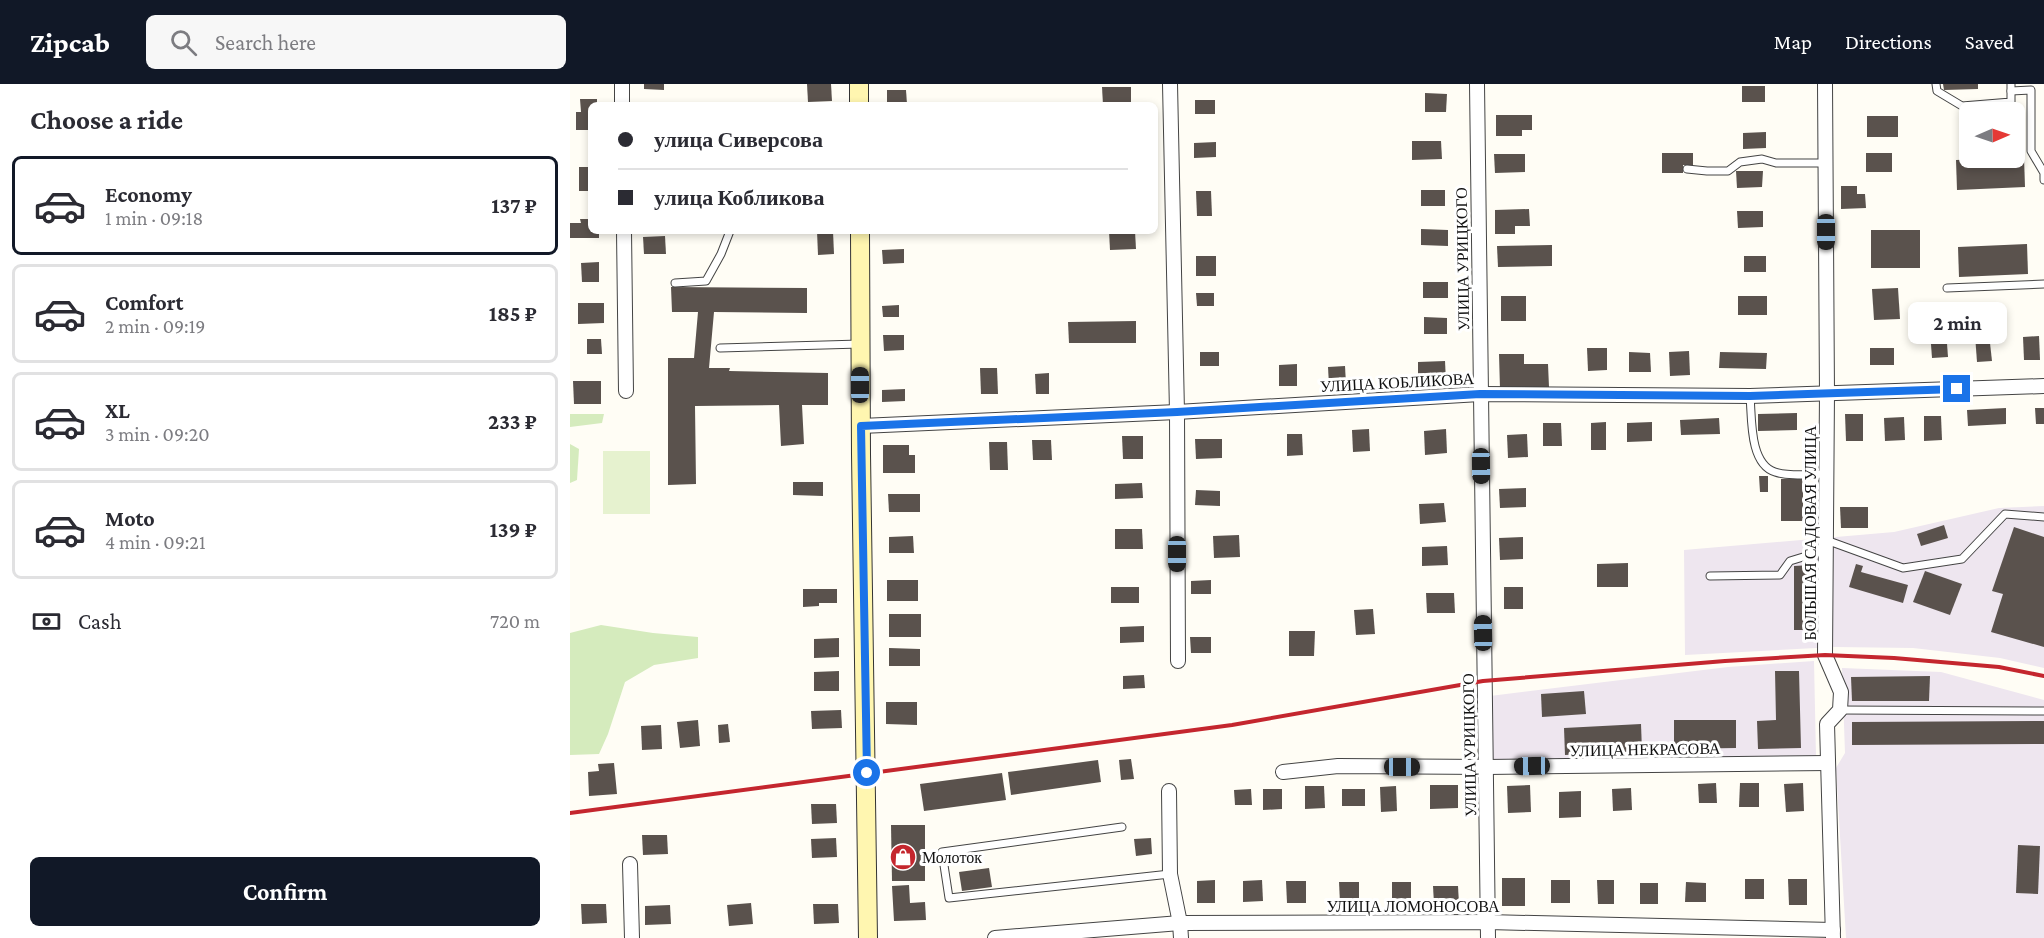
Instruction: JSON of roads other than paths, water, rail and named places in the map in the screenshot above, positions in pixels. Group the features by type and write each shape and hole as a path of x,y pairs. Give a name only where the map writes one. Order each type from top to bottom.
{"street":[{"path":"622,84 622,102"},
{"path":"859,84 859,102"},
{"path":"1170,84 1177,412 1178,661"},
{"name":"УЛИЦА УРИЦКОГО","path":"1477,84 1488,938"},
{"name":"БОЛЬШАЯ САДОВАЯ УЛИЦА","path":"1825,84 1827,393 1825,655 1841,692 1840,710 1827,724 1833,934"},
{"path":"624,234 626,391"},
{"path":"860,234 868,938"},
{"name":"УЛИЦА КОБЛИКОВА","path":"861,426 1177,412 1480,394 1750,396 2044,386"},
{"name":"УЛИЦА НЕКРАСОВА","path":"1283,772 1338,766 1487,767 1828,763"},
{"path":"1169,791 1170,874 1180,922 1180,938"},
{"path":"630,864 632,938"},
{"name":"УЛИЦА ЛОМОНОСОВА","path":"995,938 1180,922 1488,922 1833,934"}],"lane":[{"path":"1936,84 1937,91 1962,106 2011,102 2011,88 2031,90 2031,151 2044,172 2044,180"},
{"path":"1687,169 1728,171 1740,162 1762,159 1776,164 1826,163"},
{"path":"675,283 706,281 729,234"},
{"path":"1947,288 2044,284"},
{"path":"720,348 860,344"},
{"path":"1750,396 1753,438 1760,461 1772,472 1827,474"},
{"path":"1710,576 1780,575 1790,561 1826,545 1903,568 1962,559 2005,514 2044,517"},
{"path":"1840,710 2044,711"},
{"path":"1122,827 942,852 949,898 1170,874"}],"railway":[{"path":"570,813 1232,725 1483,681 1825,655 1999,667 2044,676"}],"place":[{"name":"Молоток","path":"903,857"}]}
